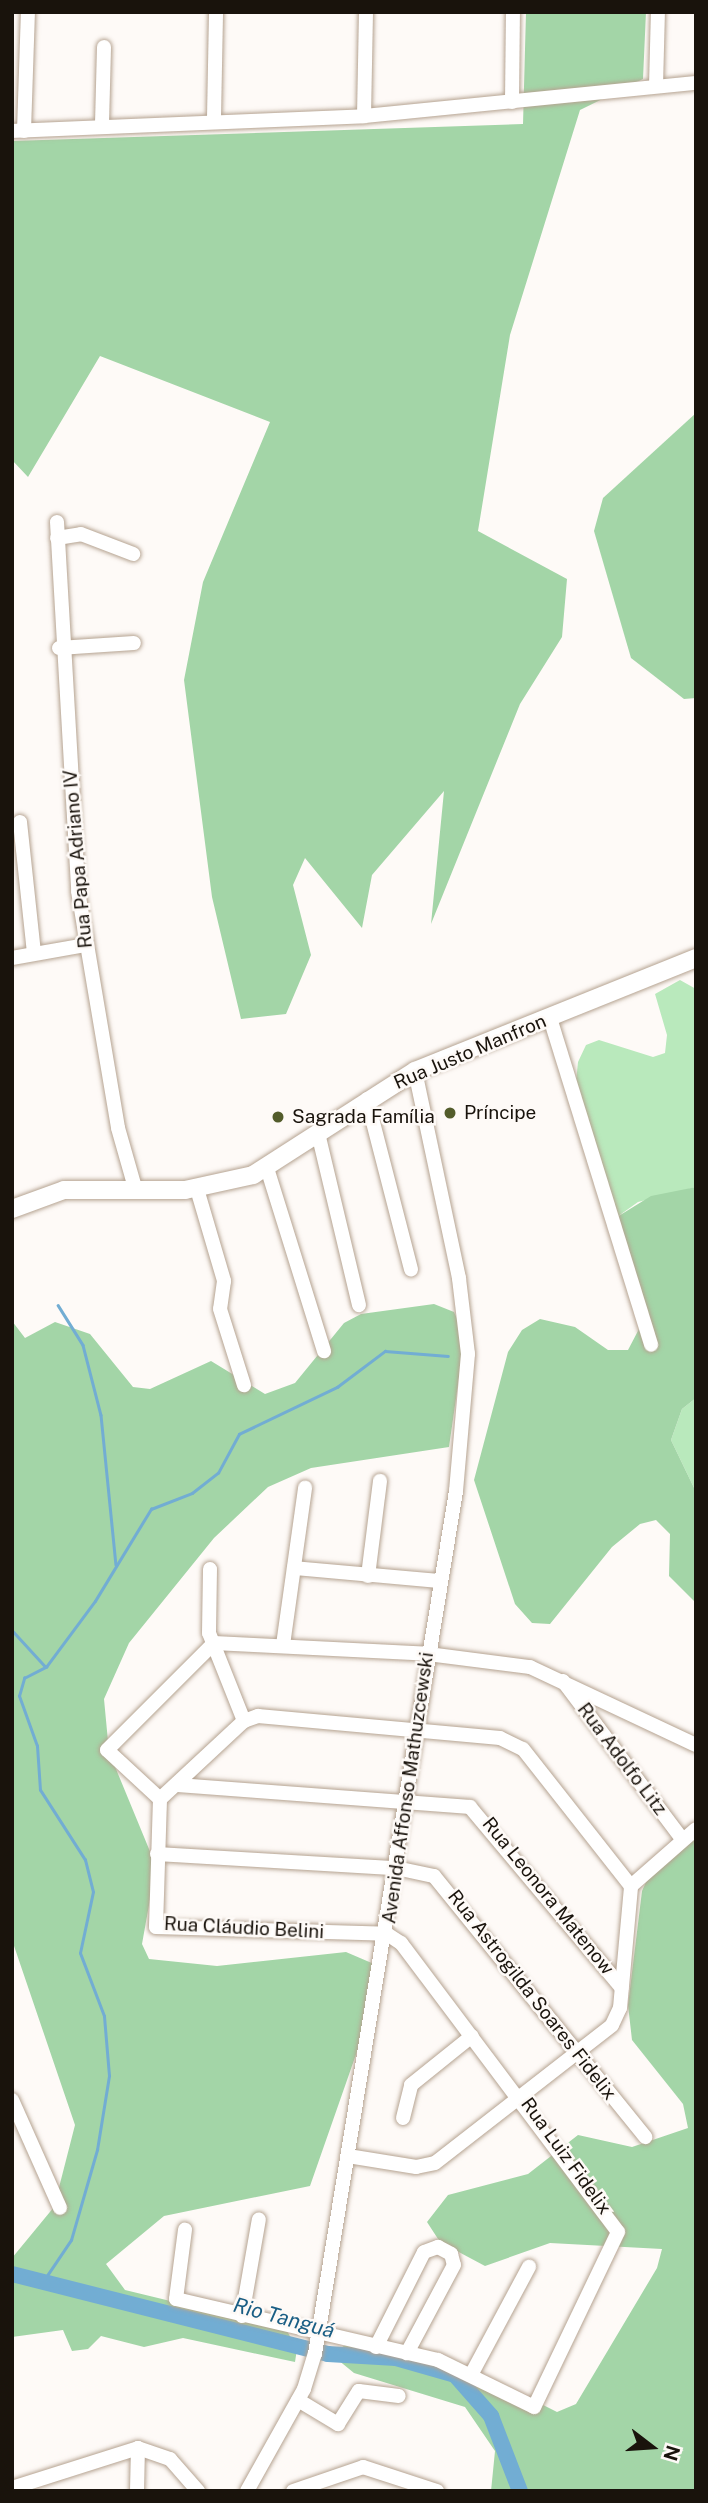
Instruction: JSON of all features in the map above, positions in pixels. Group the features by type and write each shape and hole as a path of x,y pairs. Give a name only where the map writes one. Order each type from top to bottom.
{"main road":[{"name":"Rua Justo Manfron","path":"12,1209 64,1190 197,1189 267,1168 367,1099 415,1071 696,958"}],"street":[{"path":"28,12 18,131 214,118 364,116 696,83"},
{"path":"214,118 216,12"},
{"path":"364,116 366,12"},
{"path":"513,12 513,102"},
{"path":"656,86 658,12"},
{"path":"102,124 104,47"},
{"name":"Rua Papa Adriano IV","path":"57,522 59,648 85,945 136,1191"},
{"path":"57,537 80,534 133,554"},
{"path":"59,648 134,643"},
{"path":"20,822 34,953"},
{"path":"12,958 85,945"},
{"path":"550,1018 651,1345"},
{"name":"Avenida Affonso Mathuzcewski","path":"247,2491 298,2400 318,2334 387,1934 405,1799 440,1581 468,1354 459,1278 415,1071"},
{"path":"367,1099 411,1269"},
{"path":"318,1132 359,1305"},
{"path":"267,1168 324,1351"},
{"path":"197,1189 224,1281 220,1309 244,1385"},
{"path":"368,1576 380,1482"},
{"path":"282,1645 305,1488"},
{"path":"294,1568 440,1581"},
{"path":"210,1569 214,1643 244,1721"},
{"path":"631,1886 514,1741 416,1728 258,1716 244,1721 160,1799 107,1749 214,1643 428,1654 530,1667 561,1679 696,1745"},
{"name":"Rua Adolfo Litz","path":"561,1679 682,1839"},
{"name":"Rua Leonora Matenow","path":"178,1785 405,1799 479,1812 622,1988"},
{"name":"Rua Cláudio Belini","path":"160,1799 156,1854 156,1927 387,1934"},
{"path":"348,2156 425,2167 612,2025 622,1988 631,1886 696,1829"},
{"name":"Rua Astrogilda Soares Fidelix","path":"156,1854 396,1868 445,1884 575,2052 645,2137"},
{"name":"Rua Luiz Fidelix","path":"387,1934 413,1953 472,2036 521,2095 618,2231 534,2407 471,2375"},
{"path":"403,2118 411,2085 472,2036"},
{"path":"12,2100 60,2208"},
{"path":"242,2316 258,2219"},
{"path":"185,2230 176,2299 407,2353 471,2375 529,2267"},
{"path":"376,2347 424,2252 438,2247 451,2255 454,2265 407,2353"},
{"path":"298,2400 338,2424 359,2391 399,2396"},
{"path":"137,2491 138,2448"},
{"path":"20,2487 138,2448 170,2459 198,2491"},
{"path":"293,2491 363,2467 437,2491"}],"green space":[{"path":"526,12 646,12 643,79 580,110 510,335 478,531 567,579 562,637 520,704 431,924 444,791 372,875 362,928 305,858 293,885 311,955 286,1014 241,1019 212,897 184,680 203,582 270,422 100,356 28,477 12,460 12,141 523,124"},
{"path":"696,413 696,698 684,699 631,658 594,531 603,498"},
{"path":"680,980 696,989 696,1187 638,1202 617,1217 576,1082 578,1062 586,1045 599,1040 653,1057 665,1053 667,1035 655,994"},
{"path":"696,1187 696,1398 682,1409 671,1440 696,1492 696,1603 669,1576 670,1534 656,1520 640,1524 612,1547 550,1624 532,1623 515,1604 474,1480 508,1352 522,1330 540,1319 575,1327 608,1350 628,1350 639,1329 617,1217 651,1196"},
{"path":"434,1304 454,1312 465,1336 449,1447 311,1468 268,1487 214,1538 129,1643 104,1699 109,1752 156,1866 142,1944 149,1959 217,1966 346,1952 374,1964 374,2003 310,2186 164,2216 106,2264 125,2290 286,2329 297,2349 295,2362 183,2338 144,2347 101,2336 88,2349 72,2351 63,2330 12,2337 12,2258 54,2207 75,2125 12,1940 12,1321 25,1338 55,1322 90,1334 133,1387 150,1389 211,1361 265,1394 295,1383 344,1323 361,1314"},
{"path":"696,1398 696,1492 671,1440 682,1409"},
{"path":"696,1831 696,2491 491,2491 495,2451 465,2407 354,2373 332,2355 345,2345 456,2361 557,2412 576,2404 657,2268 662,2249 550,2243 485,2266 440,2242 427,2222 448,2195 528,2174 578,2135 632,2147 688,2128 683,2104 632,2040 628,2005 642,1891 650,1873"}],"waterway":[{"path":"58,1305 83,1345 101,1415 116,1564"},
{"path":"42,2283 71,2240 97,2150 109,2076 104,2016 80,1953 93,1892 85,1860 40,1790 37,1746 19,1696 24,1678 46,1667 95,1601 151,1509 192,1493 218,1473 239,1434 337,1387 385,1351 448,1356"},
{"path":"12,1630 45,1666"},
{"name":"Rio Tanguá","path":"12,2274 328,2354 396,2358 455,2375 491,2416 520,2491"}],"place":[{"name":"Príncipe","path":"450,1113"},
{"name":"Sagrada Família","path":"278,1117"}]}
